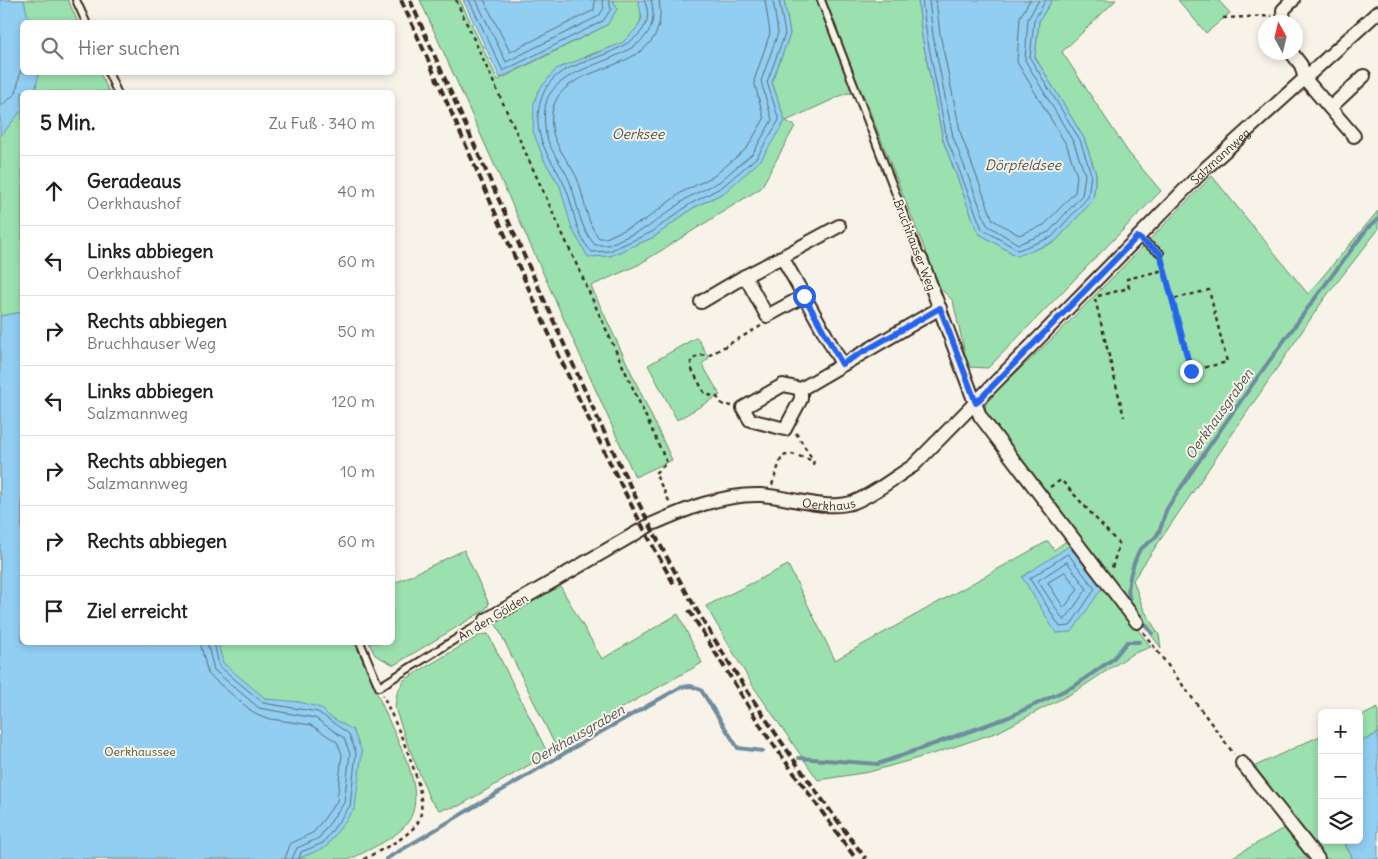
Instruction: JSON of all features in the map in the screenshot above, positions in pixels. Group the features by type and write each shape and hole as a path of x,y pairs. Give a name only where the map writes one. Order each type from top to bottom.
{"street":[{"path":"1283,15 1283,10 1293,0"},
{"name":"Salzmannweg","path":"976,403 1206,168 1378,12"},
{"path":"1298,60 1302,65 1305,79 1354,136"},
{"path":"1330,108 1364,76"},
{"path":"701,302 745,276 839,226"},
{"path":"782,257 842,364"},
{"name":"Bruchhauser Weg","path":"921,259 980,416 1137,622"},
{"path":"745,276 767,316 804,296"},
{"path":"801,389 801,399 786,429 750,420 743,408 783,385 801,389 940,308"},
{"name":"Oerkhaus","path":"650,525 702,504 737,496 760,495 838,506 855,502 912,466 976,403"},
{"name":"An den Gölden","path":"486,620 650,525"},
{"path":"1242,763 1318,859"}],"lane":[{"path":"76,0 85,20"},
{"name":"Bruchhauser Weg","path":"821,0 921,259"},
{"path":"109,75 116,90"},
{"path":"1137,237 1160,253"},
{"name":"An den Gölden","path":"379,687 486,620"},
{"path":"361,645 379,687"}],"path":[{"path":"456,0 667,463 655,473 671,505"},
{"path":"1224,18 1258,19"},
{"path":"1160,253 1191,371 1227,362 1210,290 1173,299"},
{"path":"1124,417 1095,297 1129,288 1127,279 1164,270"},
{"path":"743,408 722,404 717,397 705,394 691,368 691,360 700,355 708,356 765,323 767,316"},
{"path":"795,431 814,461"},
{"path":"777,470 782,456 792,454 814,461"},
{"path":"812,467 814,461"},
{"path":"1040,495 1061,480 1119,544 1107,584"},
{"path":"1137,622 1242,763"},
{"path":"364,859 403,837 417,822 423,810 423,797 414,771 379,687"}],"green space":[{"name":"Oerkhaussee","path":"0,0 68,0 77,20 20,20 20,75 101,75 108,90 20,90 20,645 356,645 408,764 414,785 415,801 412,815 396,834 351,859 0,859"},
{"path":"420,0 460,0 498,80 607,25 617,9 613,0 638,0 641,6 641,18 632,35 618,45 585,57 544,160 560,186 610,256 654,237 693,208 725,192 785,121 772,82 790,34 784,0 918,0 922,37 943,140 978,233 1017,256 1055,242 1093,200 1096,174 1084,138 1035,57 1039,21 1052,0 1116,0 1062,52 1128,152 1161,191 988,368 968,367 953,301 940,288 863,94 847,93 786,121 795,126 761,188 638,265 591,286 672,460 635,477"},
{"path":"1178,0 1218,0 1230,13 1206,33"},
{"path":"1212,176 1308,294 1378,211 1378,230 1324,299 1133,580 1143,608 1159,635 1161,648 985,413 986,401 1055,336"},
{"path":"697,337 709,358 702,364 720,395 677,420 648,365"},
{"path":"1068,540 1151,647 1132,654 1076,691 998,732 936,753 869,772 818,780 753,686 706,606 788,565 835,660 1048,541 1054,550"},
{"path":"464,550 489,604 485,610 394,665 375,655 370,645 395,645 395,583"},
{"path":"559,584 602,659 678,614 702,663 555,745 495,622"},
{"path":"488,634 548,754 459,806 439,810 430,800 406,740 395,708 397,693 404,680 480,635"},
{"path":"1378,708 1378,733 1363,741 1363,715"},
{"path":"1318,737 1318,844 1345,844 1353,859 1229,859 1284,828 1292,820 1251,768"}],"water":[{"path":"0,0 24,0 29,20 20,20 20,75 39,75 35,90 20,90 20,112 0,137"},
{"path":"463,0 613,0 617,9 607,25 500,78"},
{"name":"Oerksee","path":"638,0 784,0 790,34 772,82 785,121 761,160 725,192 693,208 654,237 610,256 588,257 572,229 560,186 544,160 533,131 534,103 538,91 556,69 622,43 636,29 642,18"},
{"name":"Dörpfeldsee","path":"918,0 1052,0 1039,21 1035,57 1084,138 1096,174 1093,200 1055,242 1017,256 978,233 943,140 922,37"},
{"name":"Oerkhaussee","path":"20,312 20,645 218,645 223,663 266,699 300,702 321,708 329,716 353,730 362,752 355,808 326,847 298,859 0,859 0,316"},
{"path":"1069,546 1102,588 1072,632 1056,633 1022,577"},
{"path":"1378,733 1378,859 1353,859 1345,844 1363,844 1363,741"}],"waterway":[{"name":"Oerkhausgraben","path":"1133,607 1130,601 1129,587 1131,573 1138,553 1157,535 1168,507 1265,366 1367,229 1378,219"},
{"name":"Oerkhausgraben","path":"1141,619 1152,633"},
{"name":"Oerkhausgraben","path":"799,758 878,764 1009,717 1076,685 1113,659 1127,642 1139,642"},
{"name":"Oerkhausgraben","path":"386,859 592,737 681,687 691,686 701,690 738,748 763,751"}],"railway":[{"path":"401,0 565,370 636,515 675,586"},
{"path":"410,0 616,458 654,533 695,607 735,672 799,767 866,859"},
{"path":"689,610 765,733 856,859"}],"route":[{"path":"804,296 842,364 940,308 976,403 1137,237 1160,253 1191,371"}]}
